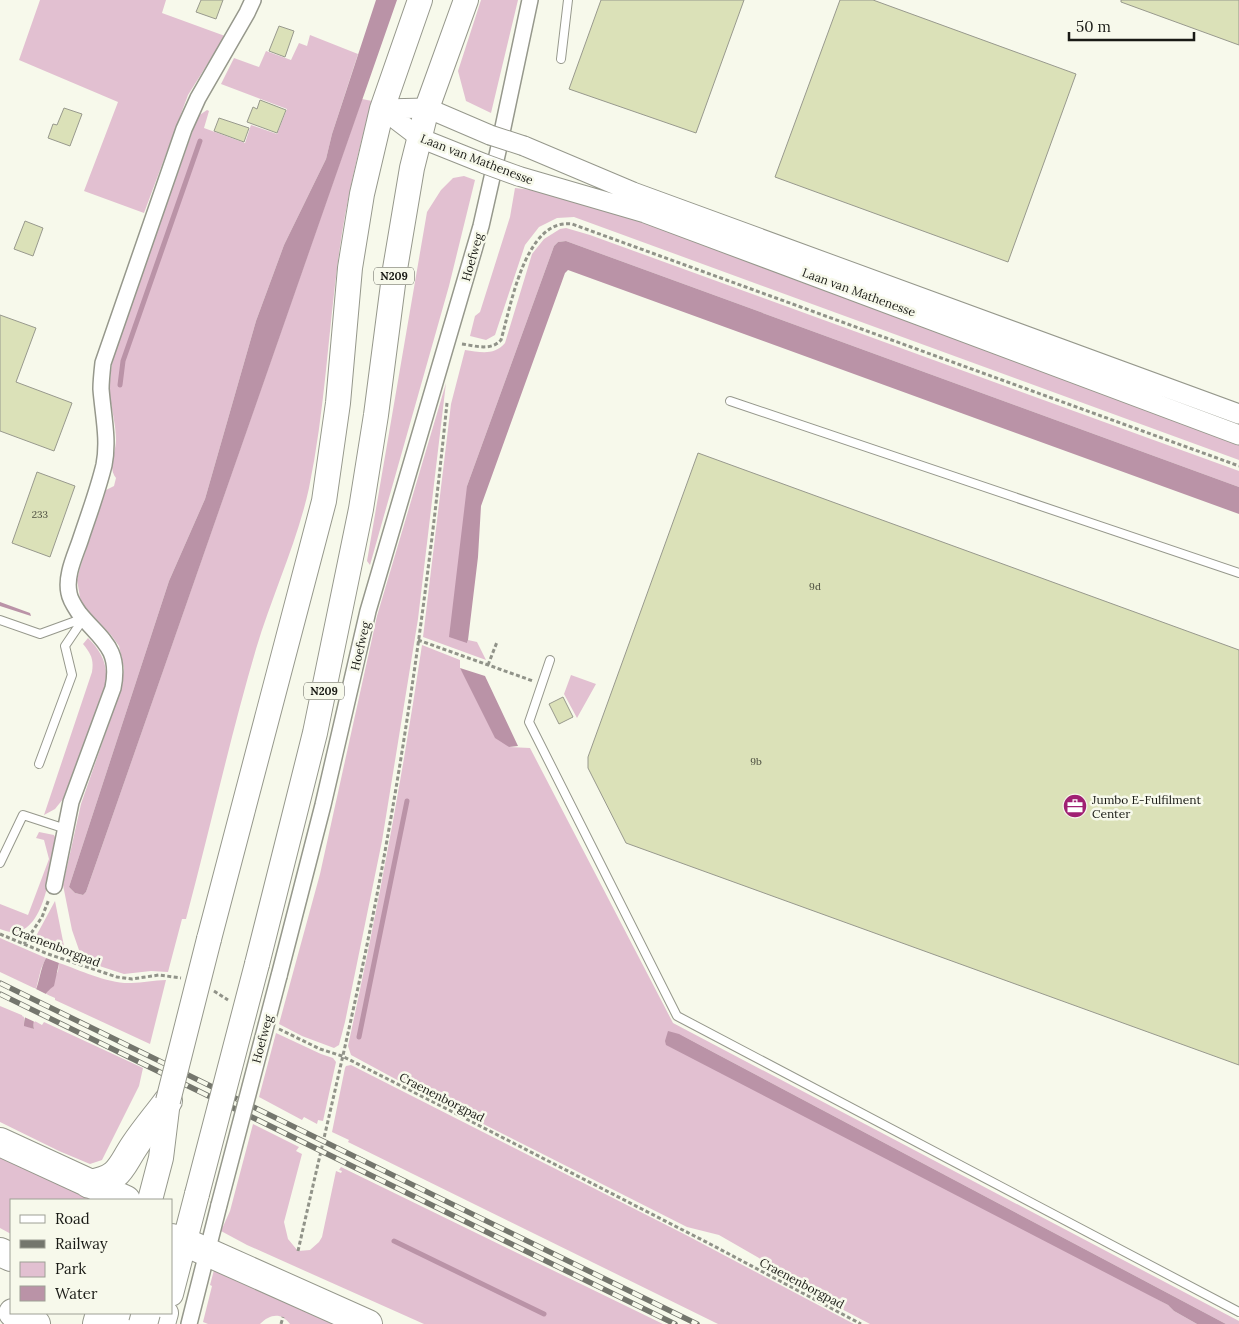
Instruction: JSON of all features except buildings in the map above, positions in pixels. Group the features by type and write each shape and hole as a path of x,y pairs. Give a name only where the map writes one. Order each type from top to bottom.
{"highway":[{"path":"128,1199 168,1101"},
{"path":"0,1142 126,1199"},
{"path":"89,1184 103,1181 115,1174 142,1167"},
{"path":"188,1244 368,1324"},
{"path":"16,1314 36,1324"},
{"path":"131,1314 153,1324"}],"main road":[{"path":"168,1101 325,496 337,411 350,268 362,194 382,109 420,0"},
{"name":"Hoefweg","path":"172,1291 188,1244 197,1194 315,733 361,509 376,415 395,269 412,168 427,108 466,0"},
{"path":"142,1167 150,1199"}],"street":[{"path":"54,886 71,802 116,676 112,654 103,639 74,606 68,593 69,576 99,485 104,463 106,437 101,387 103,363 184,128 198,98 253,0"},
{"name":"Hoefweg","path":"189,1324 200,1280 188,1244 219,1205 323,805 368,611 481,226 530,0"},
{"name":"Laan van Mathenesse","path":"382,109 427,108 634,192 1239,414"},
{"name":"Laan van Mathenesse","path":"382,109 420,138 485,164 518,176 645,213 1239,435"}],"lane":[{"path":"562,59 568,0"},
{"path":"730,401 1239,573"},
{"path":"0,620 40,634 84,618"},
{"path":"39,764 72,675 65,646 84,618"},
{"path":"550,660 529,722 677,1016 1239,1312"},
{"path":"0,863 23,814 66,829"}],"path":[{"path":"461,344 490,348 501,340 518,280 530,249 542,235 566,223 1239,466"},
{"path":"298,1251 342,1056 385,850 418,640 437,500 447,401"},
{"path":"418,640 541,684"},
{"path":"488,665 497,642"},
{"path":"24,944 42,917 54,886"},
{"name":"Craenenborgpad","path":"0,934 74,964 124,978 159,975 186,979"},
{"path":"209,988 231,1001"},
{"name":"Craenenborgpad","path":"275,1026 313,1046 342,1056 712,1245 861,1324"},
{"path":"281,1324 283,1317"}],"green space":[{"path":"40,0 166,0 162,13 225,36 188,95 144,213 84,191 118,102 19,60"},
{"path":"481,0 518,0 491,113 466,101 458,71"},
{"path":"310,35 358,54 332,134 326,159 284,245 256,321 205,499 169,581 69,887 75,893 83,895 86,892 362,99 372,101 345,215 335,283 323,401 309,488 298,529 256,649 237,716 186,919 182,919 168,972 151,971 124,974 87,962 79,950 72,930 63,885 81,804 121,689 124,668 119,646 81,603 77,580 106,490 114,486 116,478 112,469 116,440 110,397 110,375 113,359 198,116 207,110 209,111 204,128 245,143 251,125 277,134 287,109 221,84 234,58 259,67 266,51 291,60 299,43 307,46"},
{"path":"464,176 475,180 449,286 370,565 367,561 427,212 441,190 453,178"},
{"path":"515,188 532,190 536,188 645,219 1239,443 1239,460 574,217 557,218 539,227 525,245 495,335 486,340 470,336 475,316 480,312 510,217"},
{"path":"566,228 590,235 1239,471 1239,487 566,241 558,242 554,246 467,486 467,643 468,640 477,642 486,660 423,637 451,404 465,350 491,351 496,350 505,343 532,254 544,239 560,229"},
{"path":"446,383 418,619 382,841 345,1022 339,1045 334,1048 302,1036 279,1024 320,874 377,616"},
{"path":"88,638 101,654 106,672 105,686 63,799 55,809 44,815 92,672 93,664 91,657 83,644"},
{"path":"422,645 460,660 460,668 509,747 530,748 673,1023 1239,1321 1239,1324 1226,1324 679,1034 1168,1305 1174,1311 1197,1324 870,1324 783,1278 759,1258 719,1235 687,1227 412,1088 351,1055 348,1046 388,846"},
{"path":"571,675 596,684 577,718 564,694"},
{"path":"39,832 54,835 56,839 43,902 36,916 27,927 15,932 0,929 0,904 28,915 49,859 44,840 36,838"},
{"path":"55,901 64,946 61,954 41,947 36,943 35,938"},
{"path":"0,938 46,958 36,989 0,972"},
{"path":"59,963 94,976 122,983 166,980 150,1044 55,1000 55,998 46,994 58,971"},
{"path":"0,1006 24,1016 24,1025 34,1029 33,1020 42,1025 44,1022 143,1068 139,1086 102,1160 90,1164 0,1122"},
{"path":"276,1033 333,1058 336,1062 323,1121 318,1120 317,1124 304,1117 302,1120 259,1097"},
{"path":"351,1065 686,1235 854,1324 718,1324 348,1142 349,1140 332,1132 345,1068"},
{"path":"253,1124 299,1147 296,1151 302,1154 284,1222 288,1239 298,1251 310,1250 322,1237 336,1171 341,1173 342,1171 339,1170 341,1167 663,1324 424,1324 247,1245 221,1231 230,1211"},
{"path":"0,1152 101,1199 10,1199 10,1233 0,1228"},
{"path":"214,1270 336,1324 290,1324 279,1316 272,1316 260,1324 208,1324 203,1322"}],"water":[{"path":"376,0 397,0 86,892 83,895 75,893 69,887 169,581 205,499 256,321 284,245 326,159 332,134"},
{"path":"566,241 1239,487 1239,514 568,270 565,273 481,506 478,557 468,640 467,643 449,637 467,486 554,246 558,242"},
{"path":"0,602 30,613 31,616 0,606"},
{"path":"460,668 485,676 518,746 509,747 495,738"},
{"path":"46,958 59,963 54,986 45,994 36,1012 34,1029 24,1026 24,1021"},
{"path":"668,1031 679,1034 1226,1324 1197,1324 1174,1311 1168,1305 666,1045 665,1041"}],"pier":[{"path":"34,988 48,995 35,1022 22,1016 34,993"}],"waterway":[{"path":"120,385 123,361 200,141"},
{"path":"359,1037 407,801"},
{"path":"394,1241 544,1314"}],"railway":[{"path":"0,983 697,1324"},
{"path":"0,994 675,1324"}],"place":[{"name":"Jumbo E-Fulfilment Center","path":"1075,806"}]}
